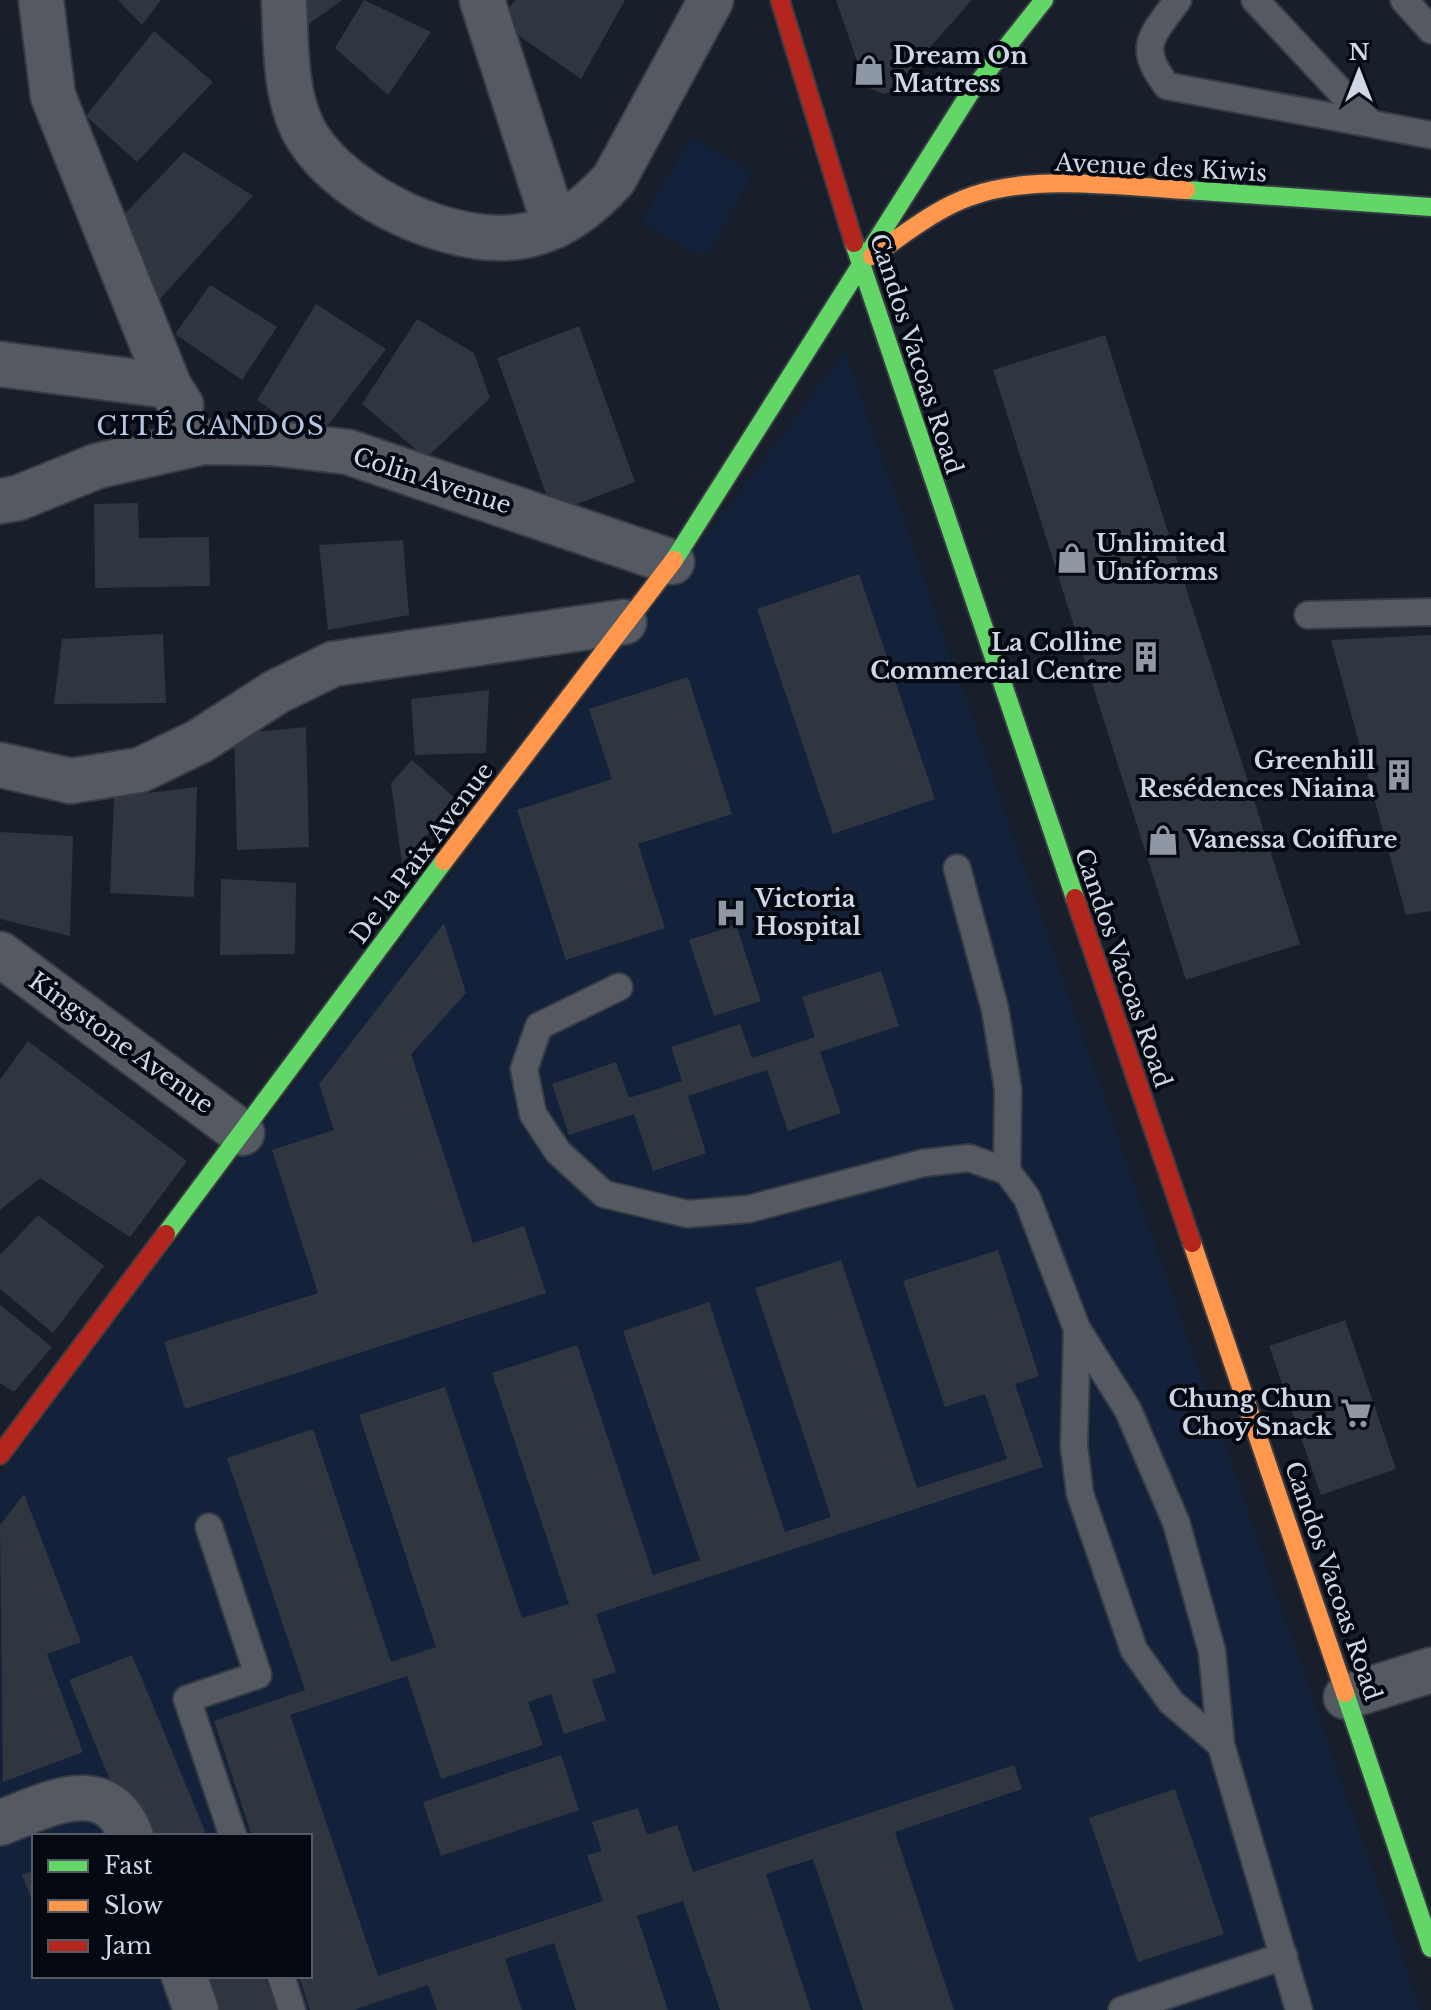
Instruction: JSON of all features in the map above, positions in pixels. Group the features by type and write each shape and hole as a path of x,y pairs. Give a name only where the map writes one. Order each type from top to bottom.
{"main road":[{"name":"Candos Vacoas Road","path":"780,0 860,264 1431,1948"},
{"name":"De la Paix Avenue","path":"0,1455 672,562 970,93 1044,0"},
{"name":"Avenue des Kiwis","path":"860,264 947,207 973,195 1003,189 1085,183 1431,207"}],"street":[{"path":"41,0 53,96 169,386 203,442"},
{"path":"284,0 287,59 294,99 307,137 344,179 389,206 448,231 500,239 529,235 555,226 595,200 614,179 711,0"},
{"path":"482,0 555,226"},
{"path":"0,364 169,386"},
{"name":"Colin Avenue","path":"0,501 18,498 97,466 203,442 271,443 348,452 672,562"},
{"path":"0,765 71,781 140,770 200,741 276,692 333,664 624,622"},
{"name":"Kingstone Avenue","path":"0,954 242,1133"},
{"path":"1346,1697 1431,1670"},
{"path":"0,1823 66,1798 103,1800 123,1817 130,1834"},
{"path":"185,1978 196,2010"}],"lane":[{"path":"1178,0 1152,36 1147,51 1152,66 1167,86 1431,135"},
{"path":"1255,0 1369,122"},
{"path":"1404,0 1431,30"},
{"path":"1308,615 1431,612"},
{"path":"957,868 995,1009 1008,1089 1007,1171"},
{"path":"619,987 539,1026 524,1069 533,1114 558,1152 604,1194 687,1214 749,1209 923,1163 969,1158 1007,1171 1027,1198 1077,1329 1128,1410 1176,1522 1212,1651 1221,1745 1299,2010"},
{"path":"1077,1329 1074,1446 1085,1508 1134,1650 1171,1702 1221,1745"},
{"path":"209,1527 258,1675 187,1699 232,1834"},
{"path":"1122,2010 1284,1956"},
{"path":"282,1978 292,2010"}],"shaded area":[{"path":"691,137 752,173 709,252 696,255 641,222"},
{"name":"Victoria Hospital","path":"845,351 1421,2010 0,2010 0,1475"}],"building":[{"path":"118,0 161,0 142,25"},
{"path":"295,0 342,0 298,32"},
{"path":"364,0 431,32 388,95 335,48"},
{"path":"515,0 625,0 581,79 499,22"},
{"path":"836,0 972,0 890,92 884,94 866,87"},
{"path":"154,31 213,82 137,162 86,116"},
{"path":"184,152 253,196 150,310 113,226"},
{"path":"210,285 277,327 242,380 175,334"},
{"path":"316,304 386,349 316,441 257,400"},
{"path":"417,319 474,353 490,398 426,458 362,404"},
{"path":"579,326 635,482 553,513 497,358"},
{"name":"La Colline Commercial Centre","path":"1105,335 1300,944 1186,980 993,370"},
{"path":"138,503 139,538 209,537 210,586 95,588 94,504"},
{"path":"403,540 409,615 328,630 319,545"},
{"path":"859,574 935,799 833,834 757,609"},
{"path":"163,634 166,703 54,704 62,639"},
{"name":"Greenhill Resédences Niaina","path":"1431,635 1431,911 1406,915 1331,640"},
{"path":"688,677 732,814 638,844 665,928 566,960 517,810 612,779 589,709"},
{"path":"489,690 486,753 415,755 411,699"},
{"path":"306,727 309,847 237,850 234,734"},
{"path":"412,760 458,801 402,863 391,783"},
{"path":"197,787 194,897 110,893 114,797"},
{"path":"0,832 73,836 70,936 0,919"},
{"path":"221,879 296,883 295,954 220,955"},
{"path":"444,923 466,993 411,1054 473,1243 524,1226 546,1293 185,1409 164,1342 318,1293 272,1150 334,1130 319,1084"},
{"path":"736,925 761,1001 714,1016 689,940"},
{"path":"881,971 899,1026 820,1052 841,1113 788,1131 767,1070 688,1096 706,1153 653,1171 634,1114 569,1135 552,1084 616,1062 629,1098 682,1081 671,1047 740,1024 752,1058 815,1037 802,997"},
{"path":"28,1041 187,1161 130,1237 40,1178 0,1210 0,1080"},
{"path":"38,1215 104,1266 53,1333 0,1289 0,1255"},
{"path":"998,1250 1039,1376 1015,1384 1043,1467 596,1614 616,1672 592,1680 606,1720 564,1734 551,1694 528,1702 543,1745 441,1779 407,1676 290,1715 378,1976 603,1901 587,1855 602,1851 592,1822 638,1808 647,1835 677,1825 693,1872 1014,1765 1022,1789 895,1832 954,2010 863,2010 813,1859 766,1874 811,2010 720,2010 683,1901 637,1916 668,2010 576,2010 554,1943 505,1959 522,2010 437,2010 428,1985 353,2010 310,2010 300,1978 312,1978 312,1834 251,1834 214,1721 305,1690 227,1458 313,1429 391,1662 436,1647 359,1415 445,1387 522,1618 569,1604 492,1373 577,1345 653,1575 700,1560 623,1331 709,1302 785,1532 831,1517 755,1288 841,1260 917,1488 1007,1459 985,1394 945,1407 903,1281"},
{"path":"0,1305 52,1347 14,1392 0,1383"},
{"path":"1345,1320 1396,1469 1321,1495 1269,1346"},
{"path":"24,1494 81,1642 47,1654 83,1752 3,1782 0,1525"},
{"path":"132,1655 206,1834 132,1834 69,1680"},
{"path":"561,1755 579,1810 441,1856 423,1802"},
{"path":"1175,1789 1224,1934 1138,1962 1089,1818"},
{"path":"32,1871 32,1900 22,1875"},
{"path":"192,1978 265,1978 278,2010 205,2010"}],"traffic: fast":[{"path":"674,560 970,93 1044,0"},
{"path":"1186,190 1431,207"},
{"path":"854,243 1075,898"},
{"path":"166,1234 444,861"},
{"path":"1345,1693 1431,1948"}],"traffic: slow":[{"path":"872,256 946,207 996,189 1078,183 1186,190"},
{"path":"444,861 674,560"},
{"path":"1192,1243 1345,1693"}],"traffic: jam":[{"path":"780,0 854,243"},
{"path":"1075,898 1192,1243"},
{"path":"0,1455 166,1234"}],"place":[{"name":"Dream On Mattress","path":"869,70"},
{"name":"Unlimited Uniforms","path":"1072,558"},
{"name":"La Colline Commercial Centre","path":"1146,657"},
{"name":"Greenhill Resédences Niaina","path":"1399,775"},
{"name":"Vanessa Coiffure","path":"1163,840"},
{"name":"Victoria Hospital","path":"731,913"},
{"name":"Chung Chun Choy Snack","path":"1356,1413"}],"district":[{"name":"CITÉ CANDOS","path":"211,426"}]}
